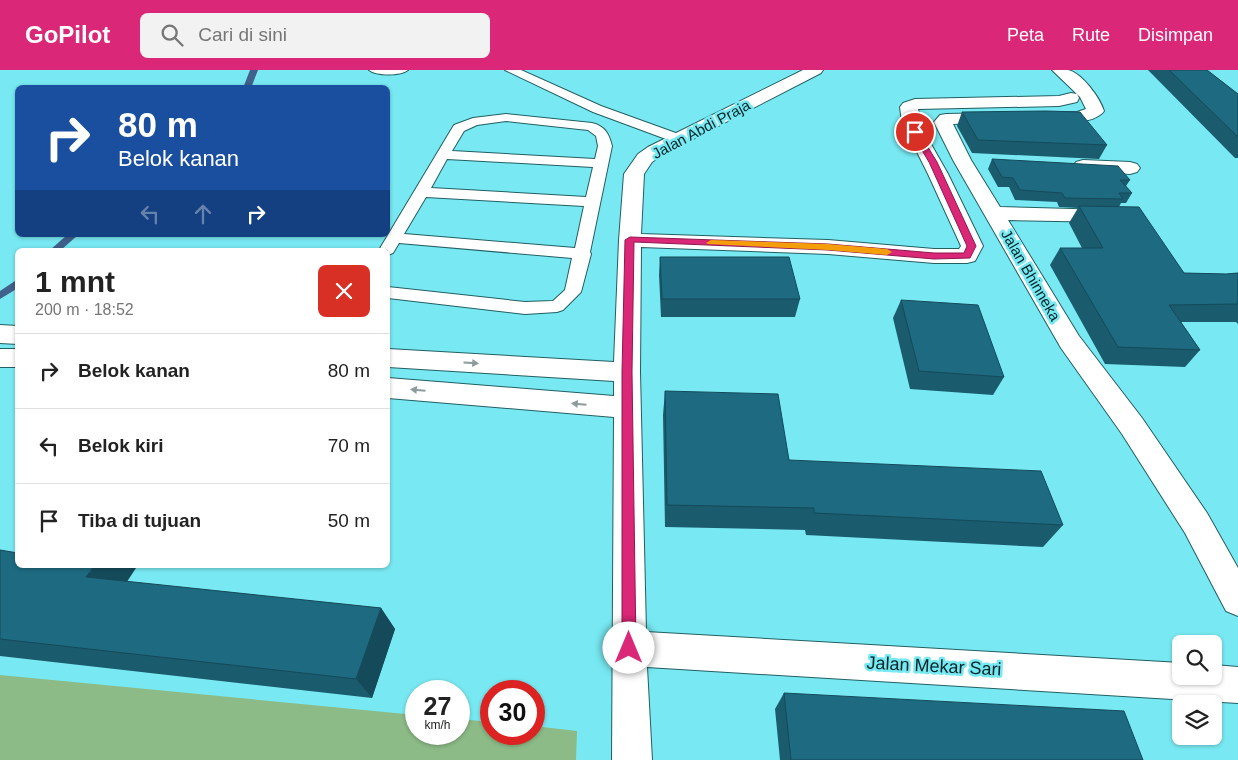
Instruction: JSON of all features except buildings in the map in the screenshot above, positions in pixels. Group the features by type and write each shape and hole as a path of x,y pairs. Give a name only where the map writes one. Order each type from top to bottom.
{"street":[{"name":"Jalan Abdi Praja","path":"632,760 629,648 627,372 630,240 634,174 646,158 655,150 815,70"},
{"path":"630,240 828,247 934,256 967,256 972,246 933,162 915,132 910,119 909,107 915,104 1059,101 1071,98 1045,70"},
{"name":"Jalan Bhinneka","path":"1060,70 1084,91 1094,103 1095,111 1089,115 1075,117 946,119 944,122 962,160 1070,342 1132,426 1196,523 1238,600"},
{"path":"962,160 982,161"},
{"path":"1060,165 1130,168"},
{"path":"994,213 1125,217"},
{"path":"0,334 15,335"},
{"path":"0,358 15,358"},
{"path":"390,358 627,372"},
{"path":"390,388 628,408"},
{"name":"Jalan Mekar Sari","path":"629,648 1238,685"}],"lane":[{"path":"375,70 402,70"},
{"path":"511,70 597,109 679,139"},
{"path":"390,293 524,308 557,306 574,292 583,254 600,162 605,146 602,134 592,127 516,118 487,118 470,122 459,128 391,244 583,254"},
{"path":"443,155 600,162"},
{"path":"420,192 592,202"}],"green space":[{"path":"0,675 405,714 405,745 470,745 470,720 480,721 480,745 545,745 545,727 577,731 576,760 0,760"}],"waterway":[{"path":"248,85 254,70"},
{"path":"57,248 71,237"},
{"path":"0,296 15,284"}],"slow traffic":[{"path":"711,243 828,247 887,252"}],"route":[{"path":"629,648 627,372 630,240 828,247 934,256 967,256 972,246 933,162 915,132"}]}
